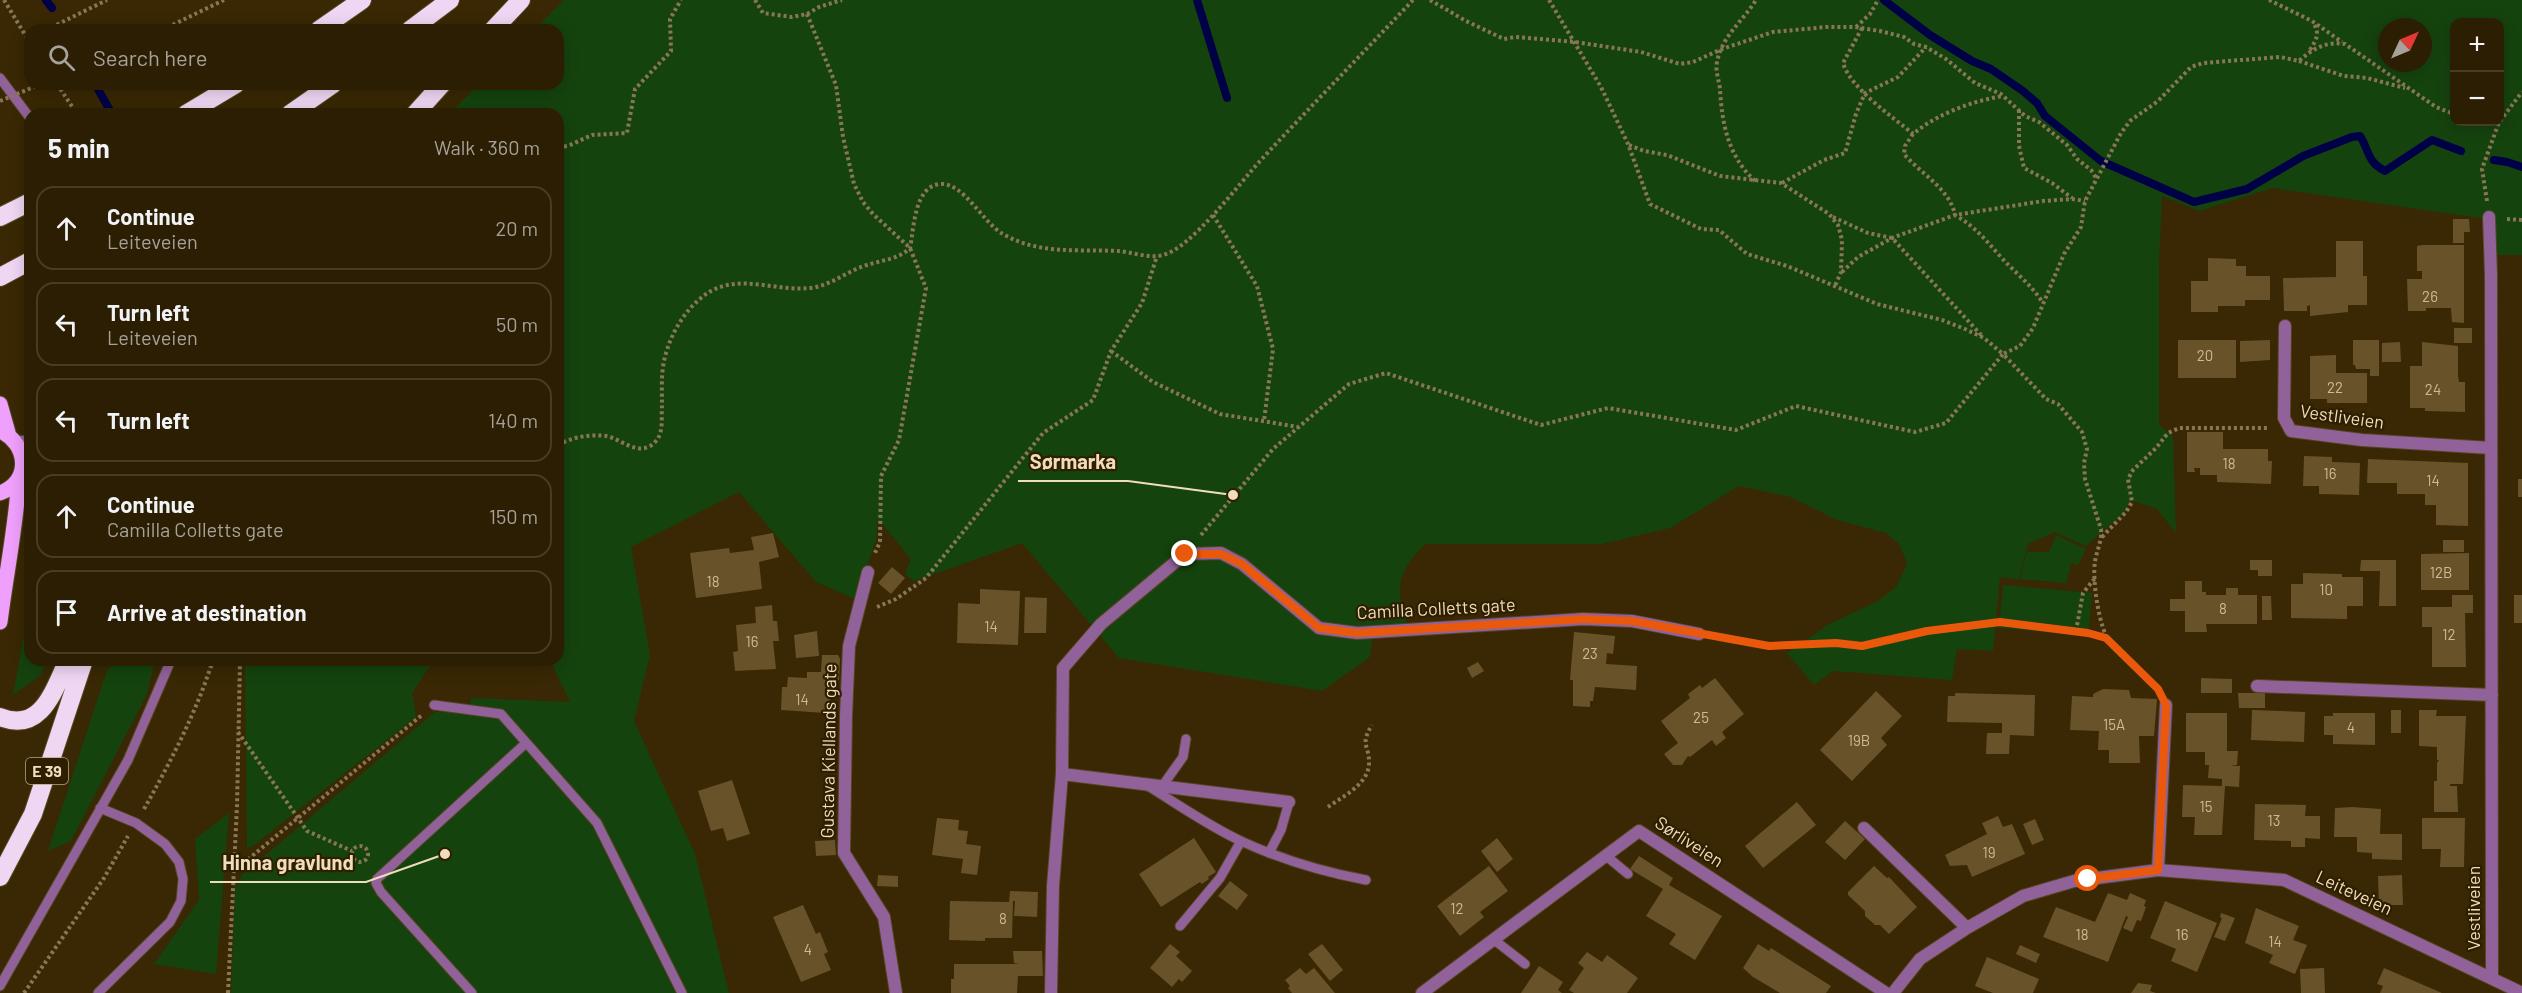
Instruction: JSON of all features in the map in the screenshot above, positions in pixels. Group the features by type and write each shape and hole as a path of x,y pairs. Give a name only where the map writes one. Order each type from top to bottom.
{"highway":[{"path":"328,24 362,0"},
{"path":"418,24 450,0"},
{"path":"499,24 521,0"},
{"path":"196,108 226,90"},
{"path":"299,108 324,90"},
{"path":"421,108 437,90"},
{"path":"0,217 24,205"},
{"path":"0,277 24,264"},
{"path":"0,717 15,721 29,719 39,712 51,695 65,666"},
{"name":"E 39","path":"0,877 33,814 82,666"}],"main road":[{"path":"0,404 24,460 24,474 6,572 0,622"},
{"path":"0,493 12,487 24,474"}],"street":[{"name":"Vestliveien","path":"2489,217 2492,976"},
{"name":"Vestliveien","path":"2285,326 2284,418 2291,431 2362,440 2491,448"},
{"name":"Camilla Colletts gate","path":"1185,554 1221,554 1242,564 1319,628 1357,633 1583,619 1632,621 1699,634"},
{"path":"1051,993 1053,886 1062,774 1063,668 1101,624 1185,554"},
{"name":"Gustava Kiellands gate","path":"868,572 849,646 844,853 884,917 896,993"},
{"path":"2257,686 2492,695"},
{"path":"2158,870 2166,705"},
{"path":"1062,774 1288,802"},
{"path":"1864,828 1967,927"},
{"name":"Sørliveien","path":"1422,993 1639,831 1885,992"},
{"name":"Leiteveien","path":"1885,992 1920,959 1967,927 2023,896 2074,881 2158,870 2284,880 2492,976 2522,993"}],"lane":[{"path":"0,78 24,110"},
{"path":"0,986 128,760 168,666"},
{"path":"434,705 501,714 597,823 682,993"},
{"path":"1163,785 1183,757 1186,739"},
{"path":"472,993 381,892 376,883 377,879 526,743"},
{"path":"1141,782 1241,841 1323,871 1366,880"},
{"path":"1269,853 1281,830 1288,802"},
{"path":"98,993 170,922 181,901 183,879 180,862 165,844 136,823 100,808"},
{"path":"1180,926 1220,878 1241,841"},
{"path":"1605,855 1628,874"},
{"path":"1493,939 1526,964"}],"path":[{"path":"4,0 24,32"},
{"path":"58,24 107,0"},
{"path":"175,24 224,0"},
{"path":"564,146 592,135 627,133 635,89 671,51 670,19 681,0"},
{"path":"755,0 763,13 792,17 807,14 819,7 842,0"},
{"path":"564,443 588,435 609,436 627,447 644,449 656,441 662,427 664,361 678,325 693,304 713,290 736,283 809,288 831,283 863,266 897,257 910,248 920,198 927,190 940,184 952,186 966,198 988,224 1002,234 1027,246 1064,251 1119,251 1157,256 1167,254 1196,234 1259,162 1413,0"},
{"path":"1430,0 1504,39 1515,37 1575,42 1641,52 1680,63 1693,62 1722,49 1773,32 1855,27 1904,37 1946,59 1975,83 2004,96 2019,110 2039,122 2067,145 2077,159 2091,170 2096,179"},
{"path":"1549,0 1601,87 1628,144 1650,204 1701,229 1719,230 1747,254 1787,266 1877,304 1942,320 1984,338"},
{"path":"1755,182 1743,170 1722,123 1717,63 1732,29 1756,0"},
{"path":"1855,27 1870,14 1878,0"},
{"path":"2269,0 2312,21 2409,90 2436,107 2450,112"},
{"path":"807,14 836,85 843,137 855,184 863,202 873,214 910,248 926,288 898,440 881,476 879,542 868,572"},
{"path":"2299,61 2317,39 2317,30 2312,21"},
{"path":"1862,28 1843,63 1850,78 1913,134"},
{"path":"2310,50 2332,44 2344,44"},
{"path":"1628,144 1644,151 1667,155 1720,176 1755,182 1781,183 1814,165 1845,153 1856,114 1865,93 1898,77 1926,47"},
{"path":"1185,554 1273,449 1349,384 1386,373 1541,425 1608,408 1736,430 1796,406 1915,432 1946,423 2003,354 2020,345 2033,328 2064,254 2081,227 2085,201 2121,133 2130,121 2158,101 2191,67 2203,63 2280,57 2343,76 2383,82 2409,90"},
{"path":"0,101 26,90"},
{"path":"61,90 73,108"},
{"path":"2504,114 2522,92"},
{"path":"1954,215 1954,209 1941,190 1904,154 1905,146 1913,134 1929,121 1981,100 2004,96"},
{"path":"2019,110 2019,146 2024,168 2052,183 2072,199"},
{"path":"2489,217 2482,169 2497,126"},
{"path":"1781,183 1830,215 1868,233 1893,238 1984,338 2003,354 2046,399 2058,404 2082,432 2087,449 2084,463 2085,479 2096,509 2102,538"},
{"path":"1834,286 1841,272 1858,257 1893,238 1954,215 1994,207 2072,199 2085,201"},
{"path":"1213,215 1257,286 1273,349 1264,421"},
{"path":"1830,215 1838,225 1842,240 1841,272"},
{"path":"1954,215 1969,223 1986,238 1999,256 2036,292 2043,303"},
{"path":"858,610 878,607 896,599 926,578 1043,433 1094,400 1111,351 1142,303 1157,256"},
{"path":"1111,351 1153,382 1220,414 1299,427"},
{"path":"2166,705 2158,689 2106,638 2101,623 2095,578 2095,561 2102,538 2132,502 2128,479 2133,470 2168,433 2179,428 2251,428"},
{"path":"2076,631 2083,593 2095,578"},
{"path":"1699,634 1769,646 1836,643 1862,646 1927,631 2000,622 2076,631 2106,638"},
{"path":"146,805 176,750 203,690 211,666"},
{"path":"228,993 240,666"},
{"path":"234,872 434,705"},
{"path":"1328,807 1359,786 1369,766 1364,738 1372,725"},
{"path":"237,732 307,831 352,851"},
{"path":"24,993 104,878 124,843"},
{"path":"356,847 364,847 369,854 363,863 354,861 352,851 356,847"}],"green space":[{"path":"564,0 2522,0 2522,255 2497,255 2494,220 2273,188 2199,211 2162,196 2159,263 2159,425 2173,436 2176,533 2157,509 2130,500 2125,512 2086,546 2055,532 2028,544 2019,580 2000,577 1993,651 1957,649 1952,680 1833,671 1814,685 1787,653 1829,624 1878,601 1897,586 1907,563 1899,544 1886,533 1837,520 1791,497 1739,486 1670,528 1602,544 1425,544 1409,563 1401,581 1401,600 1407,624 1374,625 1370,657 1322,691 1119,658 1022,543 914,581 905,574 911,559 878,519 876,541 855,599 816,582 739,492 631,547 650,655 634,721 695,854 729,993 231,993 235,887 243,874 435,712 470,712 471,698 570,702 553,666 564,666 564,108 455,108 473,90 564,90 564,24 540,24"},
{"path":"2056,535 2086,549 2078,565 2071,563 2066,583 2020,579 2027,552 2049,552"},
{"path":"2003,585 2092,593 2088,635 1999,628"},
{"path":"24,634 24,666 45,666 40,676 13,695"},
{"path":"112,666 154,666 147,694 71,841 48,851 107,670"},
{"path":"245,666 430,666 412,693 416,717 253,846 247,848"},
{"path":"229,813 216,974 154,964 199,900 195,839"}],"building":[{"path":"2453,219 2469,219 2470,232 2464,232 2464,243 2453,243"},
{"path":"2336,241 2363,241 2363,276 2367,276 2367,305 2348,305 2348,312 2310,316 2310,305 2307,306 2307,311 2284,311 2283,278 2336,277"},
{"path":"2464,245 2464,323 2452,322 2451,308 2408,311 2407,279 2422,279 2422,271 2417,271 2417,246"},
{"path":"2208,258 2236,259 2236,266 2246,266 2246,276 2270,276 2270,300 2245,300 2245,306 2218,306 2218,312 2191,312 2191,281 2208,281"},
{"path":"2454,328 2472,328 2472,343 2454,343"},
{"path":"2178,340 2236,340 2236,378 2178,378"},
{"path":"2270,340 2270,360 2240,362 2240,341"},
{"path":"2353,340 2379,340 2379,376 2370,376 2370,369 2356,369 2353,365"},
{"path":"2400,342 2401,362 2382,362 2382,343"},
{"path":"2422,342 2458,346 2459,382 2465,382 2465,412 2425,411 2425,408 2410,408 2410,366 2422,366"},
{"path":"2336,355 2336,373 2367,373 2367,403 2327,403 2327,399 2310,399 2310,356"},
{"path":"2187,432 2223,432 2223,449 2268,449 2268,461 2272,461 2271,484 2217,482 2217,475 2200,475 2200,468 2194,468 2195,472 2187,472"},
{"path":"2304,456 2332,457 2332,462 2360,463 2359,495 2319,494 2319,486 2303,486"},
{"path":"2368,459 2468,463 2468,526 2436,525 2436,505 2425,505 2425,494 2397,494 2397,483 2367,483"},
{"path":"2518,479 2522,479 2522,497 2518,497"},
{"path":"773,533 779,557 759,562 762,589 696,598 690,553 729,548 730,553 754,550 751,537"},
{"path":"2443,540 2464,540 2464,552 2443,552"},
{"path":"2469,553 2469,590 2421,590 2421,554"},
{"path":"2250,560 2272,560 2272,576 2258,576 2258,570 2250,570"},
{"path":"2361,560 2396,560 2396,606 2379,606 2380,571 2360,571"},
{"path":"892,567 905,578 891,594 878,583"},
{"path":"2303,573 2363,577 2363,606 2347,606 2347,619 2291,618 2291,584 2303,584"},
{"path":"2185,581 2202,581 2202,592 2206,592 2206,595 2226,595 2226,588 2238,588 2238,595 2257,595 2257,624 2206,624 2207,632 2185,632 2185,611 2170,611 2170,599 2185,599"},
{"path":"980,589 1020,591 1018,645 957,643 958,603 980,604"},
{"path":"2452,595 2473,595 2473,613 2465,613 2466,667 2432,667 2432,627 2422,627 2422,607 2452,607"},
{"path":"2514,595 2522,595 2522,623 2514,623"},
{"path":"2262,596 2271,596 2272,620 2262,620"},
{"path":"1025,597 1047,598 1046,633 1024,633"},
{"path":"772,605 773,621 777,621 779,641 773,641 776,669 735,671 733,652 738,651 736,625 756,623 755,607"},
{"path":"817,631 819,656 796,658 794,635"},
{"path":"1574,632 1615,636 1613,654 1607,653 1606,664 1637,666 1636,690 1595,687 1590,707 1573,706 1573,680 1570,680"},
{"path":"822,655 838,655 840,659 839,680 826,679 826,692 830,693 830,705 825,705 825,713 781,710 782,687 787,687 788,677 807,678 807,672 821,672"},
{"path":"1478,662 1484,671 1472,678 1467,668"},
{"path":"1715,678 1744,714 1722,732 1726,738 1716,746 1712,740 1690,757 1688,756 1682,765 1673,765 1664,754 1678,743 1661,721 1690,698 1688,694 1700,685 1702,688"},
{"path":"2201,678 2232,679 2232,693 2201,693"},
{"path":"2103,689 2129,690 2131,698 2157,699 2154,736 2139,736 2140,763 2109,763 2109,750 2098,750 2099,731 2070,730 2072,696 2093,697 2093,694"},
{"path":"1876,691 1902,716 1881,738 1887,745 1852,781 1820,750"},
{"path":"1955,693 2035,695 2034,736 2010,735 2009,754 1986,754 1987,733 2002,733 2002,723 1947,722 1948,696 1955,696"},
{"path":"2238,693 2265,693 2265,708 2239,708"},
{"path":"2252,710 2305,712 2304,742 2251,740"},
{"path":"2391,710 2401,710 2401,733 2391,733"},
{"path":"2419,710 2437,710 2436,716 2466,716 2463,784 2450,784 2450,786 2457,786 2458,812 2434,812 2434,781 2437,781 2439,760 2437,760 2437,747 2419,746"},
{"path":"2186,713 2227,713 2227,751 2238,751 2237,765 2230,766 2240,766 2239,787 2225,786 2222,835 2194,835 2195,817 2182,817 2183,785 2222,786 2222,779 2208,778 2209,765 2205,765 2205,752 2186,752"},
{"path":"2333,713 2375,713 2375,745 2333,744 2333,735 2324,735 2324,716 2333,716"},
{"path":"732,780 750,834 727,841 723,828 711,831 698,791"},
{"path":"1797,802 1816,825 1763,868 1745,846"},
{"path":"2255,804 2306,805 2305,816 2320,816 2320,839 2305,838 2305,847 2291,847 2291,841 2254,840"},
{"path":"2335,808 2381,809 2380,834 2402,834 2402,860 2372,859 2372,853 2357,852 2357,837 2334,837"},
{"path":"1998,816 2003,827 2012,824 2025,854 1972,877 1967,865 1950,866 1945,855 1987,834 1982,823"},
{"path":"937,818 959,820 958,830 968,831 966,844 981,846 977,875 961,873 963,859 932,855"},
{"path":"2422,818 2465,818 2464,867 2440,867 2441,849 2422,849"},
{"path":"2035,819 2044,840 2032,845 2023,824"},
{"path":"1845,821 1865,839 1845,860 1825,842"},
{"path":"1194,838 1216,872 1202,884 1200,882 1161,907 1139,874"},
{"path":"1497,838 1513,859 1497,872 1481,851"},
{"path":"835,840 836,855 816,856 815,841"},
{"path":"1639,856 1673,878 1669,885 1722,916 1695,960 1669,944 1676,934 1646,916 1663,889 1630,869"},
{"path":"1489,866 1508,891 1480,912 1484,917 1460,936 1437,906"},
{"path":"1874,866 1887,878 1889,877 1917,907 1889,934 1865,916 1865,911 1848,895 1848,892"},
{"path":"878,875 898,876 898,887 877,886"},
{"path":"2402,875 2403,905 2379,905 2378,876"},
{"path":"1230,881 1248,895 1237,910 1218,896"},
{"path":"1010,891 1038,892 1037,917 1014,916 1015,901 1013,901 1012,938 985,938 985,941 949,940 950,901 1009,902"},
{"path":"2108,893 2127,900 2130,893 2146,900 2144,906 2146,907 2141,921 2137,920 2132,932 2123,928 2128,917 2126,916 2108,962 2043,937 2056,907 2095,922"},
{"path":"2165,901 2217,923 2197,972 2171,961 2176,949 2150,938"},
{"path":"803,905 816,934 820,932 828,952 824,954 831,970 801,982 773,917"},
{"path":"2256,908 2299,926 2293,940 2307,945 2295,974 2269,963 2273,955 2245,943"},
{"path":"2221,913 2235,918 2225,941 2214,937 2222,918"},
{"path":"1170,944 1180,952 1176,956 1192,971 1182,982 1179,979 1172,987 1150,968"},
{"path":"1322,944 1343,970 1330,981 1308,954"},
{"path":"1758,944 1769,951 1771,948 1831,986 1826,993 1780,993 1753,977 1743,968"},
{"path":"2020,945 2040,954 2036,963 2016,954"},
{"path":"1013,951 1042,951 1043,976 1018,976 1017,993 951,993 954,964 1019,964 1014,963"},
{"path":"1587,952 1602,962 1607,955 1638,978 1627,993 1574,993 1569,990 1584,968 1578,963"},
{"path":"1987,957 2039,979 2033,993 1993,993 1975,986"},
{"path":"1539,966 1563,982 1558,990 1562,993 1521,993"},
{"path":"1300,968 1306,974 1314,968 1335,993 1292,993 1285,980"},
{"path":"2324,968 2325,993 2301,993 2300,969"},
{"path":"2384,968 2442,993 2380,993 2383,986 2377,984"},
{"path":"2138,983 2152,985 2150,991 2156,993 2131,993"}],"waterway":[{"path":"46,0 52,8"},
{"path":"1197,0 1227,98"},
{"path":"1884,0 1930,35 1972,61 1991,69 2023,91 2037,103 2045,116 2101,161 2194,202 2247,189 2303,156 2352,137 2360,136 2371,159 2385,171 2432,140 2461,151"},
{"path":"98,90 109,108"},
{"path":"2494,160 2522,167"}],"place":[{"name":"Sørmarka","path":"1233,495"},
{"name":"Hinna gravlund","path":"445,854"}],"route":[{"path":"1185,554 1221,554 1242,564 1319,628 1357,633 1583,619 1632,621 1769,646 1836,643 1862,646 1927,631 2000,622 2088,633 2106,638 2112,647 2158,689 2166,705 2158,870 2088,879"}]}
